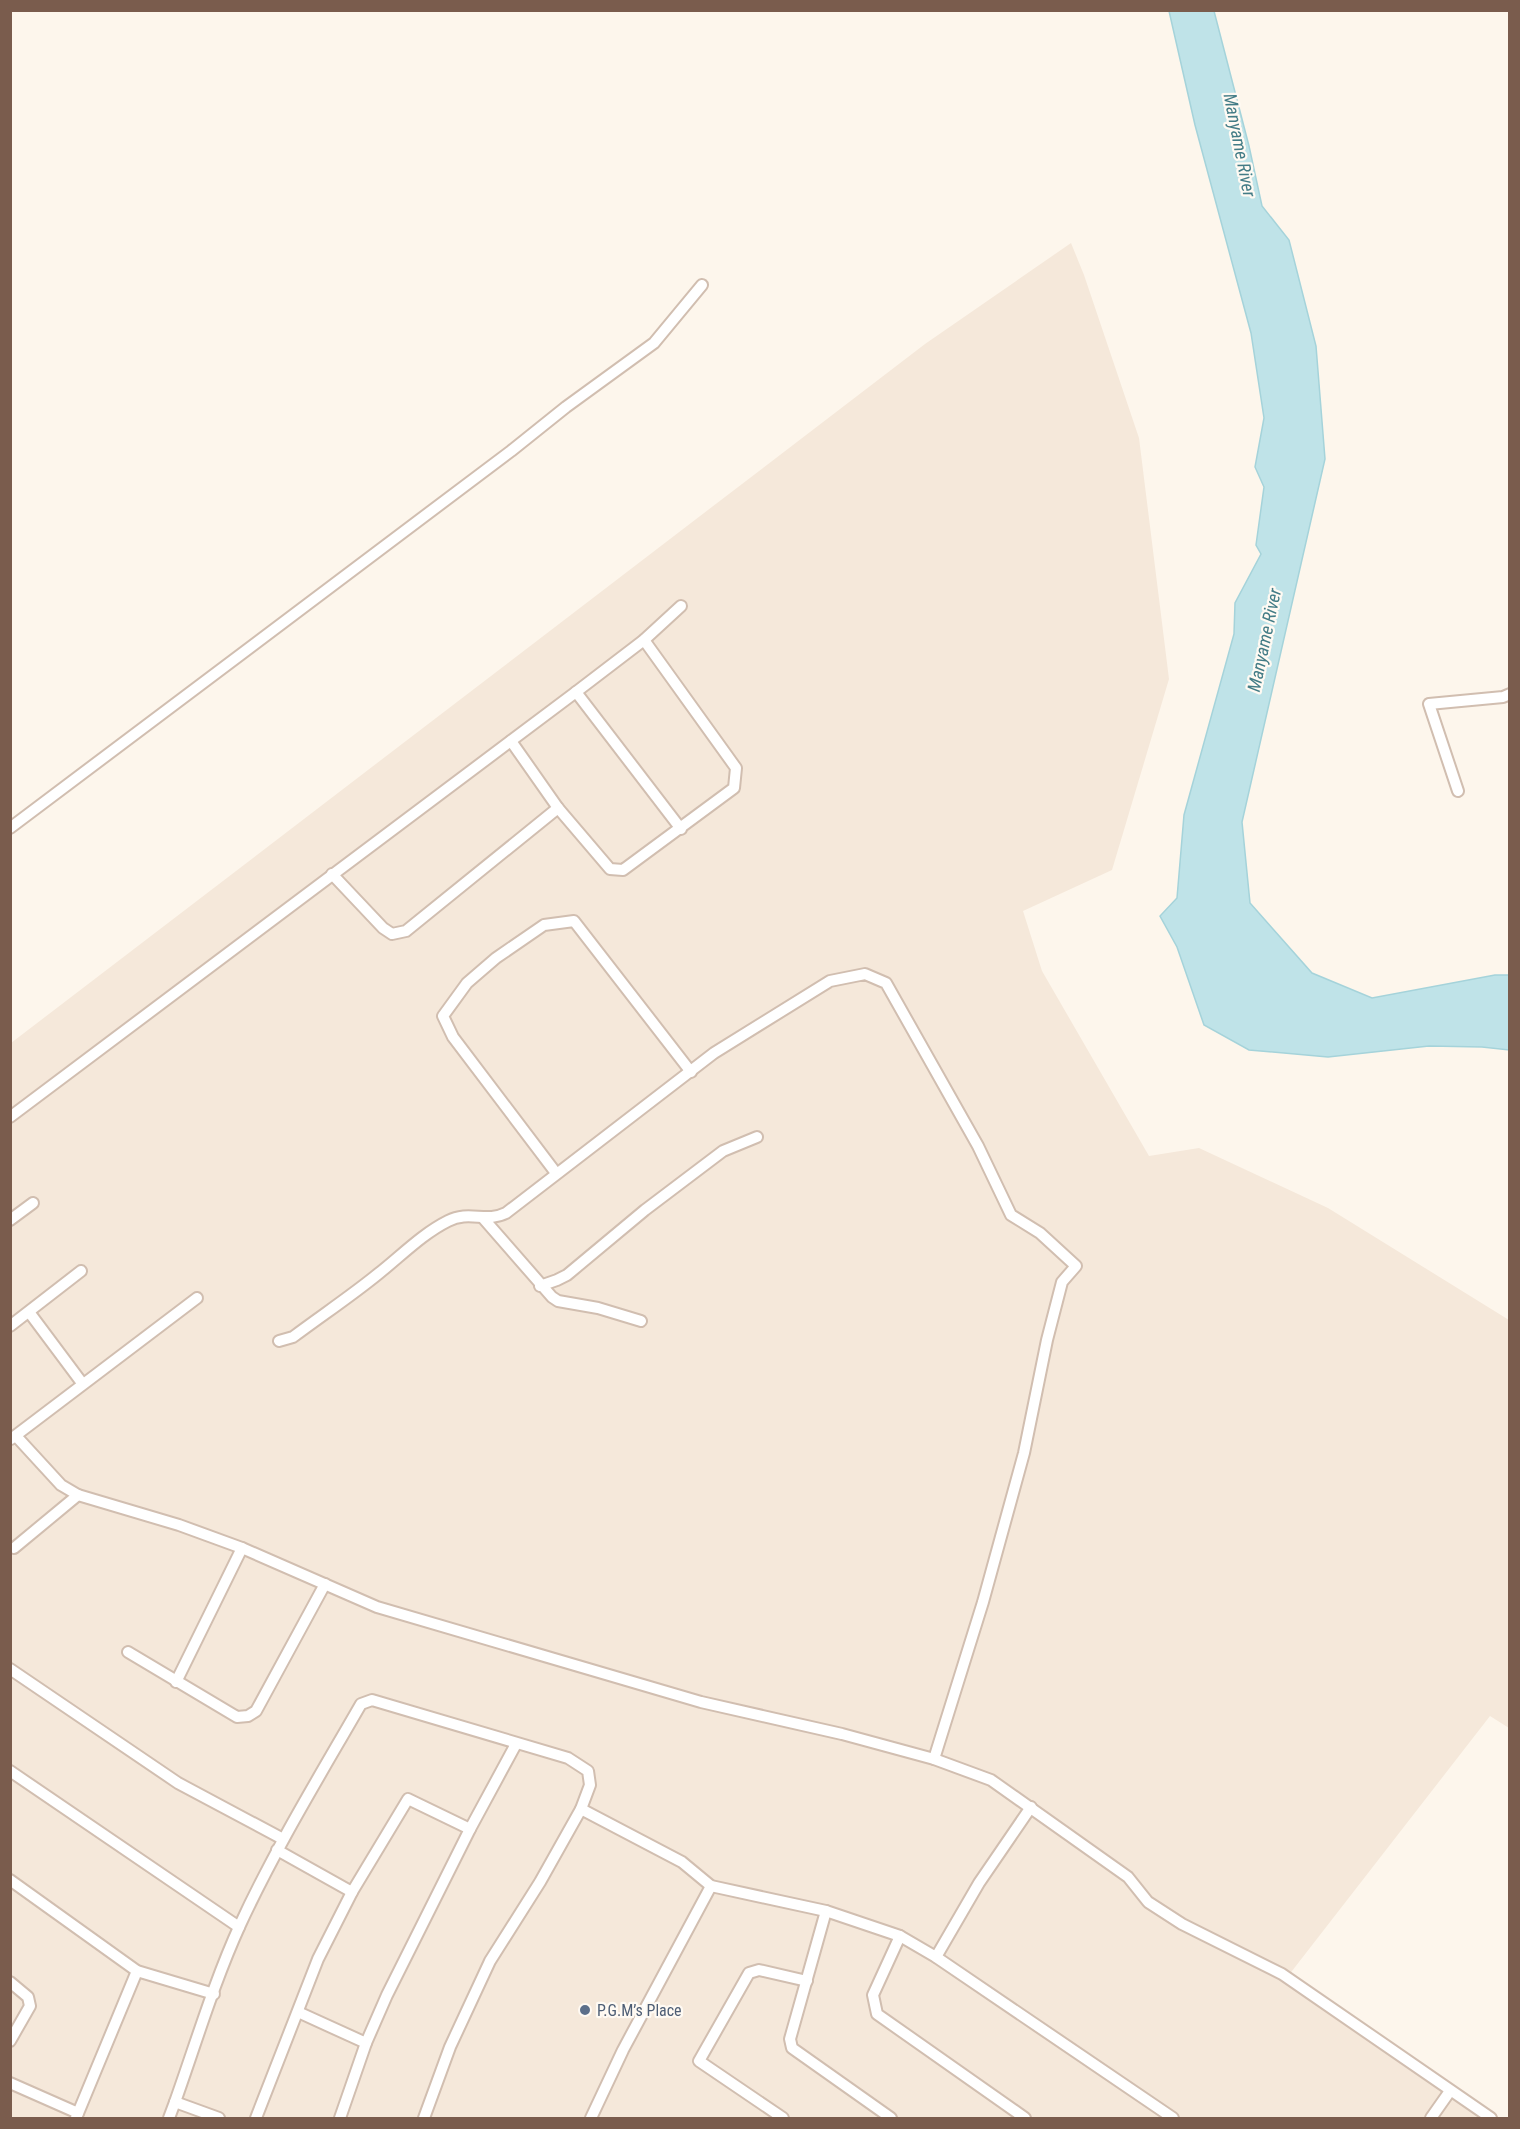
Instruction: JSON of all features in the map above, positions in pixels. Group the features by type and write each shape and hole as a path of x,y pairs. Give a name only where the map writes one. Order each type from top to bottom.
{"street":[{"path":"10,828 654,342 702,285"},
{"path":"10,1117 576,692 644,640 681,606"},
{"path":"511,741 558,807 610,870 623,870 681,829 734,788 736,768 644,640"},
{"path":"576,692 681,829"},
{"path":"1458,791 1429,704 1503,697 1509,694"},
{"path":"332,874 383,928 392,934 406,931 558,807"},
{"path":"556,1173 453,1036 443,1016 467,983 496,958 544,925 574,921 691,1071"},
{"path":"279,1341 293,1337 421,1238 449,1220 465,1215 483,1218 501,1216 506,1213 714,1053 830,981 865,974 886,983 978,1146 1011,1215 1040,1233 1076,1266 1062,1282 1047,1340 1024,1453 983,1602 934,1759"},
{"path":"540,1286 567,1275 645,1210 723,1151 757,1137"},
{"path":"10,1220 33,1203"},
{"path":"483,1218 540,1286 558,1301 598,1308 641,1321"},
{"path":"10,1326 81,1271"},
{"path":"198,1298 13,1437 62,1485 78,1495 179,1525 242,1548 377,1607 702,1702 842,1734 934,1759 991,1780 1128,1877 1148,1902 1182,1924 1282,1974 1491,2118"},
{"path":"29,1312 82,1383"},
{"path":"14,1548 78,1495"},
{"path":"176,1682 242,1548"},
{"path":"128,1652 237,1716 248,1716 256,1712 325,1584"},
{"path":"10,1669 178,1783 283,1839"},
{"path":"169,2118 239,1927 283,1839 361,1704 372,1700 568,1758 588,1771 590,1785 582,1809 540,1882 490,1961 450,2047 424,2118"},
{"path":"340,2118 366,2043 387,1995 470,1828 516,1744"},
{"path":"10,1771 239,1927"},
{"path":"255,2118 318,1959 352,1892 408,1799 470,1828"},
{"path":"936,1957 979,1883 1031,1807"},
{"path":"582,1809 682,1862 711,1886 826,1911 900,1936 936,1957 1173,2118"},
{"path":"278,1850 352,1892"},
{"path":"10,1880 137,1971 214,1994"},
{"path":"591,2118 623,2050 711,1886"},
{"path":"826,1911 790,2039 792,2048 891,2118"},
{"path":"900,1936 873,1995 876,2014 1025,2118"},
{"path":"783,2118 699,2061 749,1973 759,1970 807,1981"},
{"path":"10,2083 77,2116 137,1971"},
{"path":"10,1982 28,1997 30,2006 10,2041"},
{"path":"298,2013 366,2043"},
{"path":"1431,2118 1450,2091"},
{"path":"176,2102 219,2118"}],"shaded area":[{"path":"1071,243 1139,438 1169,679 1112,870 1023,911 1042,971 1149,1156 1199,1148 1328,1208 1509,1320 1509,1728 1490,1716 1285,1980 1480,2118 11,2118 11,1043 925,344"}],"water":[{"name":"Manyame River","path":"1169,11 1214,11 1262,206 1289,240 1316,346 1325,459 1242,822 1250,903 1312,973 1372,998 1495,975 1509,975 1509,1050 1429,1046 1328,1057 1249,1050 1204,1025 1177,947 1160,916 1177,898 1184,815 1234,634 1235,603 1261,554 1256,545 1264,487 1255,467 1264,418 1251,333 1195,125"}],"place":[{"name":"P.G.M’s Place","path":"585,2010"}]}
